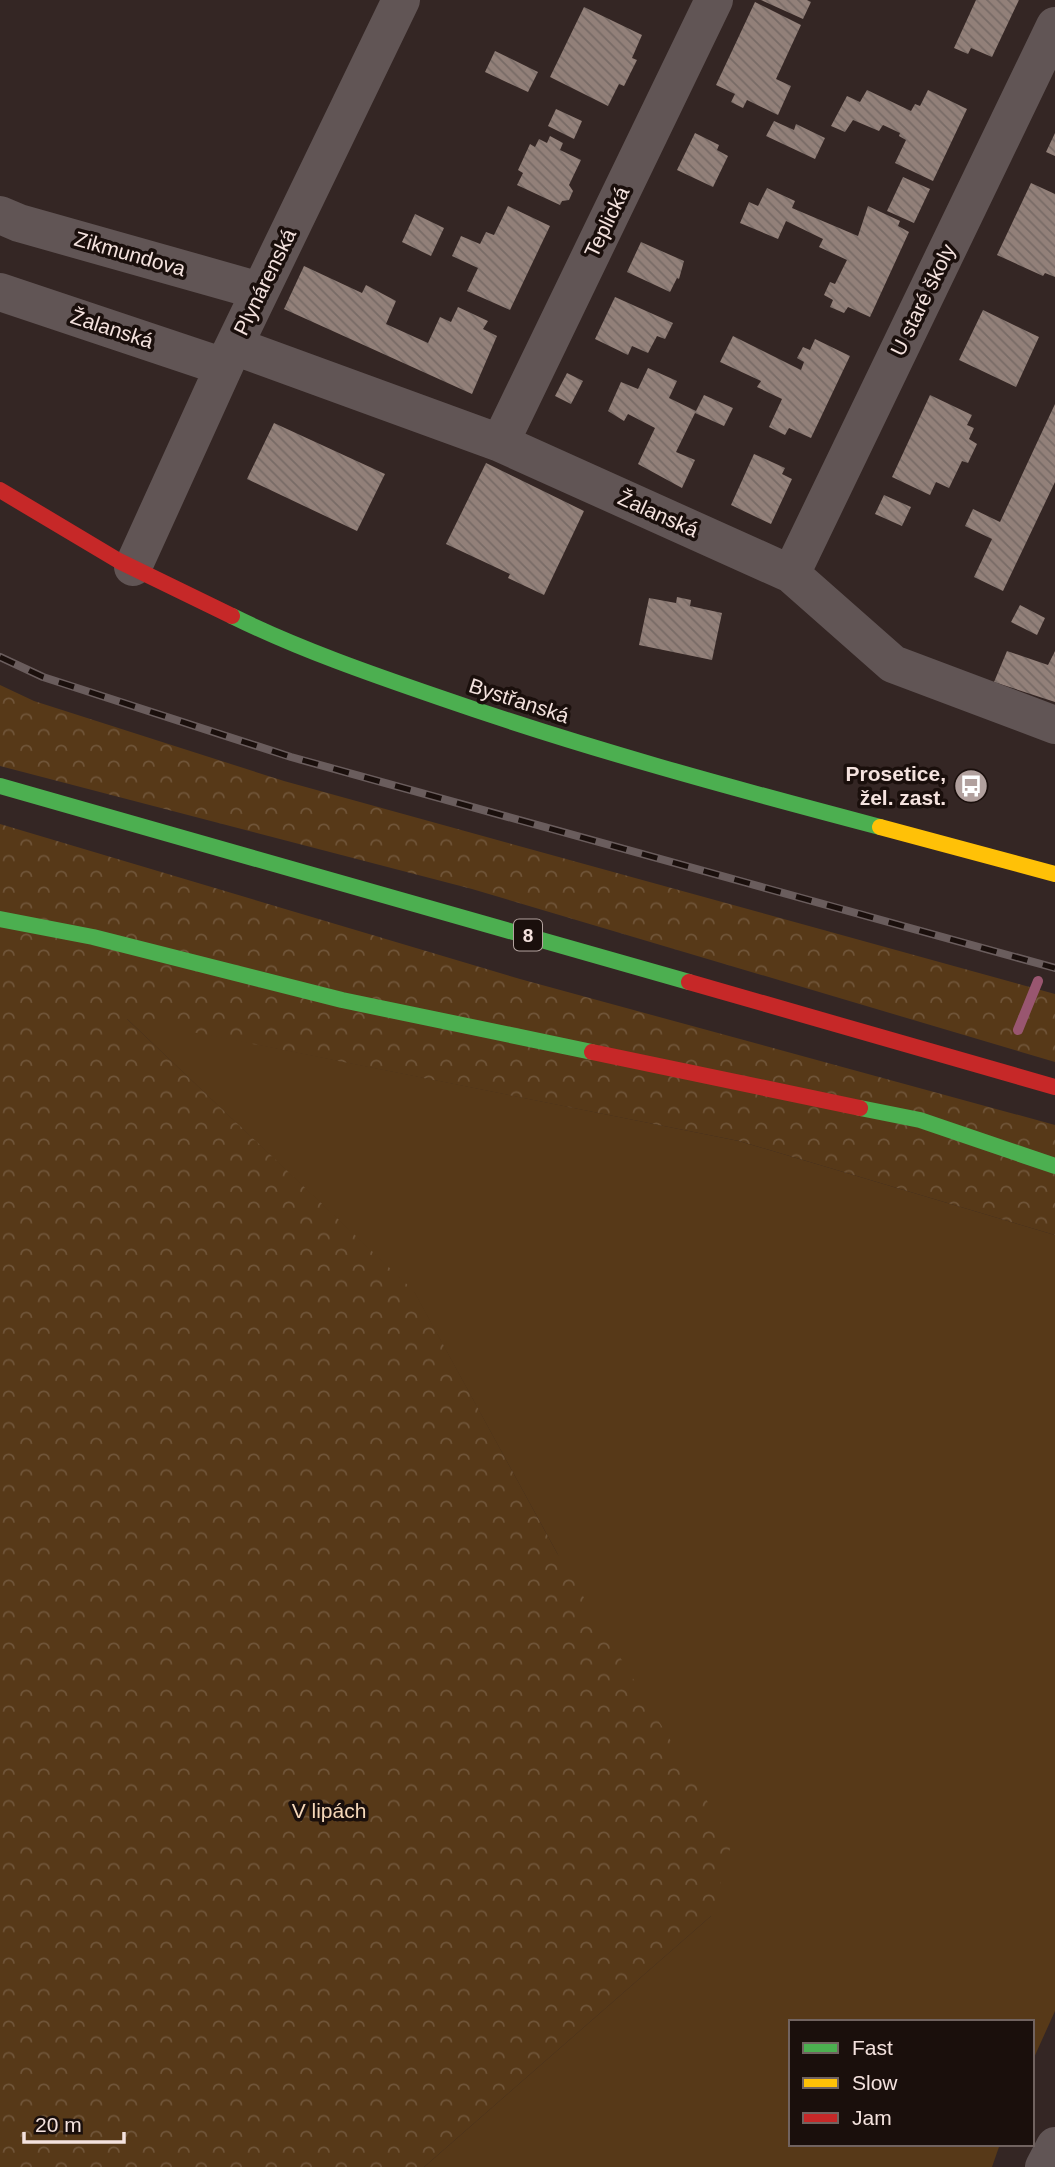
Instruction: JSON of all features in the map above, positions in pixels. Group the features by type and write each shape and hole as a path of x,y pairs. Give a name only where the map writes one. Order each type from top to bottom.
{"street":[{"name":"Plynárenská","path":"133,567 229,356 401,0"},
{"name":"Teplická","path":"500,443 713,0"},
{"name":"U staré školy","path":"791,574 1055,26"},
{"name":"Zikmundova","path":"0,215 19,223 260,291"},
{"name":"Žalanská","path":"0,292 229,356 500,443 791,574 893,664 1055,725"},
{"name":"Bystřanská","path":"0,490 133,567 266,631 339,661 456,703 603,749 1055,874"},
{"name":"8","path":"0,786 1055,1087"},
{"path":"0,919 93,937 342,1000 920,1120 1055,1166"},
{"path":"1044,2167 1055,2146"}],"green space":[{"path":"0,685 34,701 284,781 1055,994 1055,1062 472,889 0,766"},
{"name":"V lipách","path":"0,824 520,979 1055,1125 1055,1235 739,1141 127,1019 414,1291 557,1553 732,1842 711,1916 424,2167 0,2167"},
{"path":"126,1018 739,1141 1055,1235 1055,2011 1034,2058 1034,2020 789,2020 789,2146 999,2146 992,2167 424,2167 711,1916 557,1553 414,1292"}],"building":[{"path":"761,0 807,0 811,2 803,19"},
{"path":"976,0 1019,0 992,57 971,48 968,54 954,48"},
{"path":"755,2 801,25 776,79 791,86 778,115 747,100 743,108 731,102 735,94 716,85"},
{"path":"584,7 642,35 632,58 637,60 624,86 619,84 608,106 550,77"},
{"path":"495,51 538,72 528,92 485,72"},
{"path":"867,90 911,111 915,104 920,106 928,90 967,109 933,181 895,163 906,140 899,136 900,133 883,125 879,131 853,120 845,132 831,126 847,96 860,102"},
{"path":"556,109 582,121 574,139 548,126"},
{"path":"774,121 794,130 796,124 825,138 815,159 766,136"},
{"path":"695,133 719,145 717,150 728,156 713,187 677,170"},
{"path":"1055,133 1055,156 1046,152"},
{"path":"550,136 563,143 560,150 581,160 569,185 573,191 569,200 562,201 560,205 517,185 523,173 518,170 530,144 535,147 539,139 547,143"},
{"path":"903,177 930,189 914,223 887,211"},
{"path":"1031,183 1055,194 1055,277 1045,273 1043,276 997,255"},
{"path":"767,188 795,201 792,208 858,236 868,206 900,221 898,226 909,232 870,317 848,307 844,313 830,307 833,300 824,295 830,282 835,284 847,260 819,247 823,239 786,221 778,239 740,223 749,202 758,206"},
{"path":"508,206 550,226 510,310 467,291 478,268 452,256 461,236 480,244 486,232 494,235"},
{"path":"415,214 444,228 431,256 402,242"},
{"path":"641,242 684,261 679,279 677,278 670,292 627,272"},
{"path":"304,266 362,293 366,285 396,301 386,324 428,343 440,317 451,322 458,307 488,321 483,329 497,336 472,394 284,309"},
{"path":"615,297 673,323 665,339 657,336 648,353 632,346 628,355 595,339"},
{"path":"983,310 1039,337 1016,387 959,360"},
{"path":"733,336 801,370 804,362 797,358 803,347 810,350 815,339 850,356 811,438 789,428 785,435 769,427 782,399 757,387 761,381 720,362"},
{"path":"648,368 677,381 669,398 696,411 704,395 733,408 724,426 695,413 676,452 695,460 682,488 638,464 655,428 628,414 624,421 608,411 621,382 638,389"},
{"path":"567,373 583,381 571,404 555,396"},
{"path":"930,395 972,415 967,425 974,428 969,439 977,444 968,463 962,461 949,488 936,482 930,495 892,477"},
{"path":"1055,404 1055,482 1003,591 974,577 992,539 965,526 973,509 1000,522"},
{"path":"274,423 385,474 357,531 247,479"},
{"path":"754,454 785,468 782,474 792,479 771,524 731,505"},
{"path":"486,463 584,511 544,595 508,578 510,574 446,544"},
{"path":"884,495 911,507 902,526 875,514"},
{"path":"677,597 691,600 690,606 722,613 712,660 639,645 649,598 676,603"},
{"path":"1020,605 1045,618 1037,635 1011,622"},
{"path":"1007,651 1048,665 1055,651 1055,702 994,682"}],"waterway":[{"path":"1018,1030 1038,981"}],"railway":[{"path":"0,657 43,677 291,757 1055,968"}],"traffic: fast":[{"path":"232,616 388,680 550,734 659,767 880,827"},
{"path":"0,786 689,982"},
{"path":"0,919 93,937 342,1000 592,1052"},
{"path":"860,1108 920,1120 1055,1166"}],"traffic: slow":[{"path":"880,827 1055,874"}],"traffic: jam":[{"path":"0,490 119,561 232,616"},
{"path":"689,982 1055,1087"},
{"path":"592,1052 860,1108"}],"place":[{"name":"Prosetice, žel. zast.","path":"971,786"}]}
